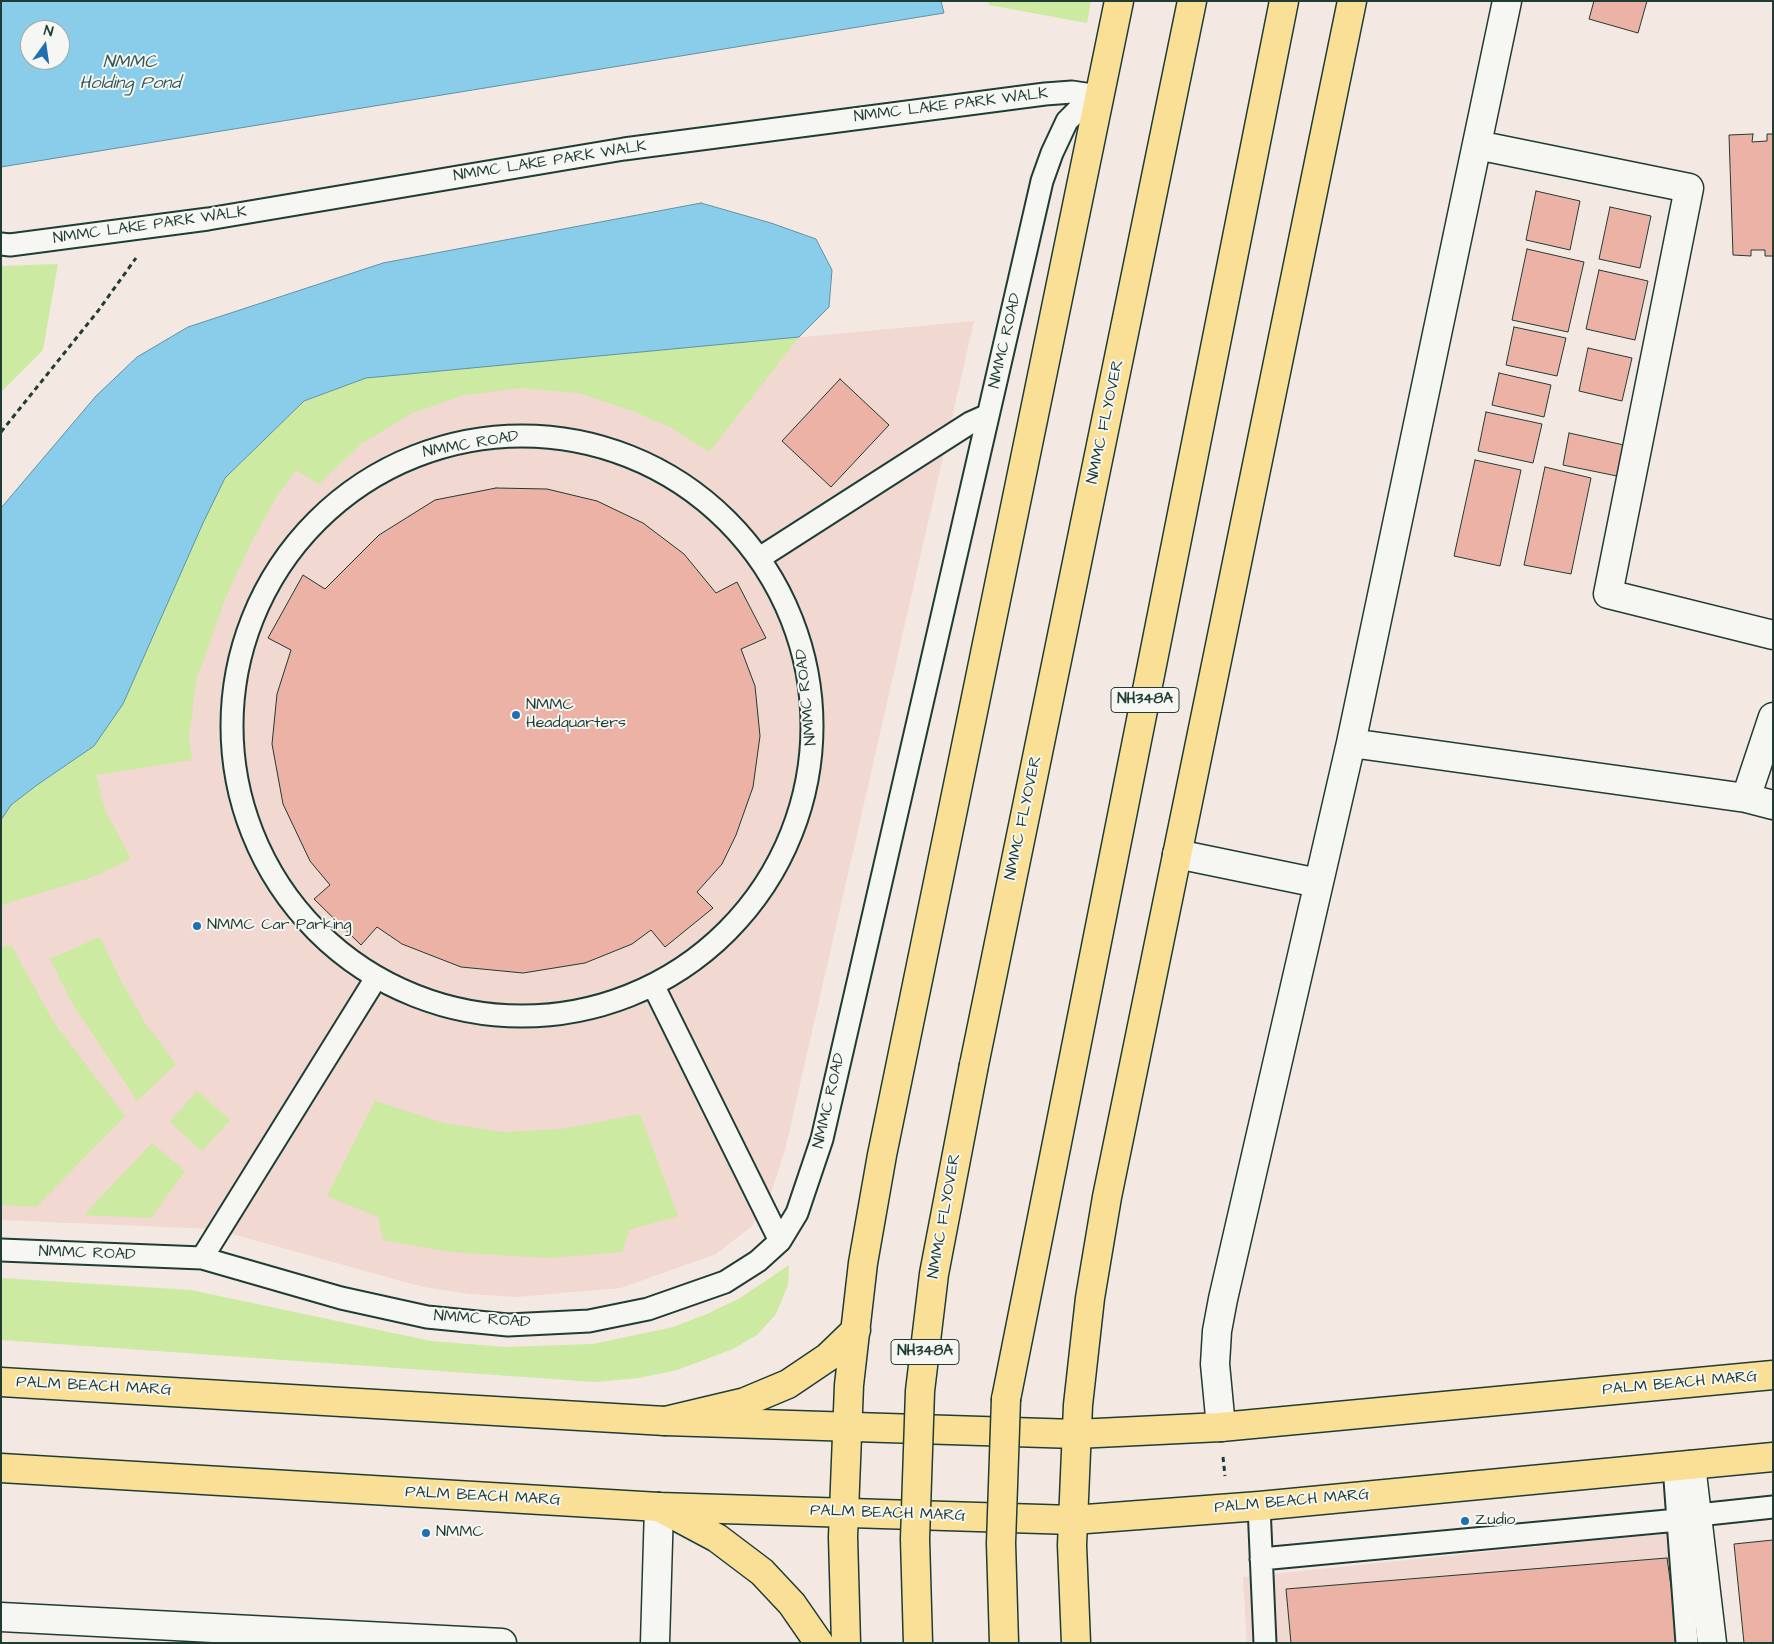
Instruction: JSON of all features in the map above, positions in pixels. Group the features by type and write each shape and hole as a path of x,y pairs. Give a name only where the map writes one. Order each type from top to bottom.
{"main road":[{"path":"846,1643 844,1512 849,1385 863,1263 882,1155 1119,1"},
{"name":"NMMC FLYOVER","path":"918,1643 915,1539 920,1391 934,1274 974,1065 1192,1"},
{"name":"NH348A","path":"1006,1399 1284,1"},
{"path":"1076,1643 1073,1520 1076,1434 1090,1298 1104,1216 1352,1"},
{"name":"NH348A","path":"1004,1643 1001,1543 1006,1399 1019,1287 1037,1184 1006,1399"},
{"path":"665,1421 745,1402 788,1384 828,1357 856,1330"},
{"name":"PALM BEACH MARG","path":"1,1382 665,1421 1076,1434 1221,1427 1773,1375"},
{"name":"PALM BEACH MARG","path":"1,1468 659,1507 1073,1520 1259,1506 1773,1457"},
{"path":"659,1507 717,1538 762,1572 792,1604 819,1643"}],"street":[{"path":"1221,1427 1215,1364 1217,1331 1351,743 1507,1"},
{"path":"1477,145 1689,188 1608,594 1773,635"},
{"path":"1746,798 1773,717"},
{"path":"1351,743 1746,798 1773,805"},
{"path":"1178,854 1318,883"},
{"path":"1683,1466 1688,1518 1712,1643"},
{"path":"655,1643 659,1507"},
{"path":"1,1617 502,1643"}],"lane":[{"name":"NMMC LAKE PARK WALK","path":"1,244 10,245 160,225 634,148 1045,94 1072,92 1100,96"},
{"name":"NMMC ROAD","path":"1,1250 202,1258 341,1298 427,1317 508,1324 589,1321 648,1309 726,1282 758,1261 780,1241 797,1213 822,1139 1042,181 1052,153 1067,121 1100,96"},
{"path":"761,557 970,423 988,415"},
{"name":"NMMC ROAD","path":"515,434 610,447 694,489 761,557 804,647 815,747 790,844 734,927 654,986 586,1010 514,1017 443,1006 376,978 303,918 252,839 230,747 238,653 276,566 340,497 422,451 515,434"},
{"path":"202,1258 376,978"},
{"path":"654,986 780,1241"},
{"path":"1,1368 47,1371 202,1393"},
{"path":"1259,1506 1265,1643"},
{"path":"1261,1559 1688,1518 1773,1507"},
{"path":"1687,1643 1688,1518"}],"path":[{"path":"1,432 98,311 160,225"}],"shaded area":[{"path":"974,321 785,1150 768,1202 752,1226 716,1254 621,1288 516,1297 470,1294 423,1287 214,1229 1,1220 1,820 94,746 123,704 203,523 366,378"},
{"path":"1679,1532 1690,1643 1247,1643 1243,1577"}],"green space":[{"path":"988,1 1091,1 1087,23 989,5"},
{"path":"58,264 43,350 1,392 1,266"},
{"path":"799,337 709,452 672,428 633,411 578,393 521,388 464,395 410,414 361,444 319,484 296,470 275,499 251,543 225,599 196,681 189,737 192,760 96,775 105,810 131,859 90,878 1,905 1,820 11,805 94,746 123,704 203,523 225,478 304,401 366,378"},
{"path":"100,937 120,979 145,1023 176,1064 137,1101 72,1003 50,959"},
{"path":"11,945 53,1021 125,1116 36,1207 1,1205 1,947"},
{"path":"197,1091 230,1120 202,1151 170,1122"},
{"path":"375,1101 444,1123 503,1132 562,1129 640,1114 678,1216 629,1230 622,1252 547,1258 450,1252 383,1240 378,1217 327,1196"},
{"path":"152,1143 185,1171 151,1218 84,1215"},
{"path":"789,1265 788,1285 776,1314 757,1335 733,1349 677,1370 639,1378 595,1382 1,1340 1,1278 191,1290 431,1341 506,1347 593,1344 673,1327 707,1314 740,1298"}],"water":[{"name":"NMMC Holding Pond","path":"1,1 941,1 944,13 1,167"},
{"path":"701,203 771,223 816,239 832,270 829,307 799,337 366,378 304,401 225,478 203,523 123,704 94,746 11,805 1,820 1,508 96,396 137,357 188,327 383,263"}],"building":[{"path":"1594,1 1647,1 1638,33 1589,19"},
{"path":"1753,134 1752,142 1767,141 1767,134 1773,134 1773,256 1765,256 1765,250 1751,250 1751,256 1733,255 1729,135"},
{"path":"1536,191 1580,201 1570,250 1526,240"},
{"path":"1610,207 1651,216 1640,268 1599,259"},
{"path":"1527,249 1584,262 1568,332 1512,320"},
{"path":"1599,270 1648,281 1635,340 1586,329"},
{"path":"1514,327 1566,338 1557,376 1506,365"},
{"path":"1588,348 1632,358 1622,401 1579,391"},
{"path":"1499,373 1551,385 1544,417 1492,405"},
{"path":"840,379 889,425 831,487 782,441"},
{"path":"1486,412 1542,424 1533,463 1478,451"},
{"path":"1569,433 1624,445 1617,476 1563,465"},
{"path":"1475,460 1521,470 1500,566 1454,556"},
{"path":"1545,467 1591,478 1571,574 1524,565"},
{"name":"NMMC Headquarters","path":"496,488 547,489 597,501 643,523 684,554 716,593 737,582 766,638 741,649 755,686 760,736 753,787 736,835 722,864 697,892 713,908 665,947 651,930 632,944 585,963 523,973 461,967 402,944 377,927 361,945 314,899 330,885 310,861 283,804 272,744 277,694 291,650 268,638 303,575 325,589 379,535 435,500"},
{"path":"1773,1540 1773,1643 1744,1643 1734,1544"},
{"path":"1667,1558 1679,1643 1291,1643 1286,1589"}],"place":[{"name":"NMMC Headquarters","path":"516,715"},
{"name":"NMMC Car Parking","path":"197,926"},
{"name":"Zudio","path":"1465,1521"},
{"name":"NMMC","path":"426,1533"}]}
